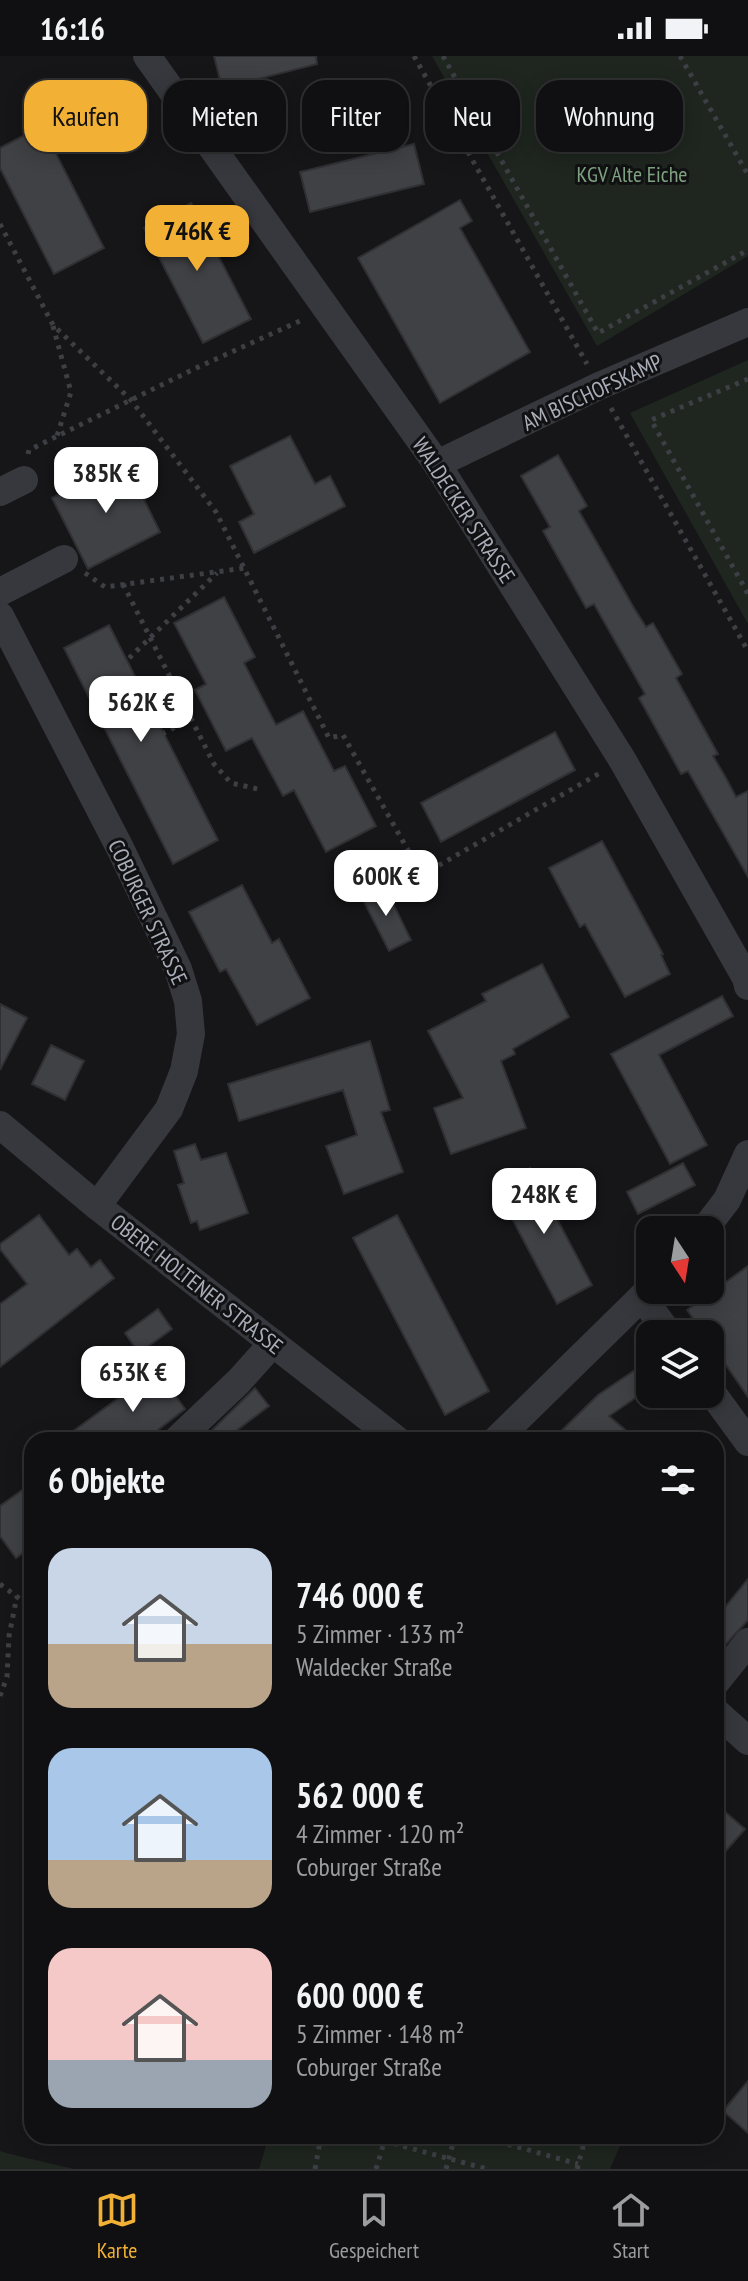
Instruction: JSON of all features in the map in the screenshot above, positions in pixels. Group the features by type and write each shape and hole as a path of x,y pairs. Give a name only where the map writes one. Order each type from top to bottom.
{"street":[{"name":"WALDECKER STRASSE","path":"147,56 437,464 623,761 748,986"},
{"name":"AM BISCHOFSKAMP","path":"437,464 599,386 748,322"},
{"path":"0,592 64,559"},
{"name":"COBURGER STRASSE","path":"0,616 121,850 178,969 188,1001 191,1034 184,1071 169,1109 97,1206"},
{"name":"OBERE HOLTENER STRASSE","path":"0,1125 97,1206 387,1432"},
{"path":"715,1216 727,1200 748,1154"},
{"path":"504,1432 636,1303"},
{"path":"185,1432 239,1381 273,1343"},
{"path":"723,1408 748,1442"},
{"path":"724,1672 748,1642"},
{"path":"724,1719 748,1741"}],"path":[{"path":"414,56 748,651"},
{"path":"443,56 598,333 748,250"},
{"path":"680,56 748,175"},
{"path":"0,224 53,325 71,392 57,436"},
{"path":"12,486 29,450 328,308"},
{"path":"53,325 131,400 216,512 329,738 343,735 422,875 623,761"},
{"path":"748,379 651,420 748,594"},
{"path":"64,559 105,587 245,568"},
{"path":"122,665 218,572"},
{"path":"123,584 214,764 231,783 258,789"},
{"path":"162,734 191,719"},
{"path":"0,1584 24,1602"},
{"path":"0,1696 7,1677 9,1636 17,1596"},
{"path":"315,2169 320,2144"},
{"path":"377,2169 383,2144"},
{"path":"404,2144 487,2169"},
{"path":"446,2169 453,2144"},
{"path":"505,2144 578,2167 584,2144"}],"green space":[{"name":"KGV Alte Eiche","path":"432,56 748,56 748,256 597,346 487,152 520,152 520,80 446,80"},
{"path":"748,360 748,624 630,413"},
{"path":"267,2144 621,2144 610,2169 259,2169"},
{"path":"0,2151 6,2153 74,2169 0,2169"}],"building":[{"path":"214,56 316,56 317,64 254,80 220,80"},
{"path":"24,135 24,152 55,152 104,248 54,274 0,168 0,148"},
{"path":"414,144 424,184 310,212 300,172 381,152 409,152 409,145"},
{"path":"460,200 472,221 460,228 530,352 440,403 358,258"},
{"path":"191,203 251,319 203,343 144,228"},
{"path":"290,436 315,484 330,476 345,506 254,553 239,522 254,514 230,466"},
{"path":"558,455 587,506 579,511 646,627 653,623 682,674 676,678 718,754 713,756 736,797 748,791 748,877 688,771 681,774 639,698 645,694 594,604 586,608 543,531 550,527 521,476"},
{"path":"125,461 160,532 88,569 52,498"},
{"path":"224,597 255,657 244,663 276,725 303,711 334,771 345,766 376,826 326,852 294,790 283,796 252,738 226,751 195,690 206,684 174,623"},
{"path":"109,625 218,840 173,864 64,648"},
{"path":"555,732 575,770 441,842 421,803"},
{"path":"602,841 663,954 670,974 625,997 585,924 580,927 549,868"},
{"path":"242,885 272,943 279,939 310,998 257,1025 226,969 220,972 189,912"},
{"path":"384,885 411,940 389,951 361,896"},
{"path":"542,964 569,1017 513,1049 515,1054 501,1061 526,1128 451,1154 434,1108 463,1098 428,1031 486,1001 482,994"},
{"path":"722,996 733,1016 659,1055 707,1145 670,1164 611,1054"},
{"path":"0,1004 27,1018 0,1070"},
{"path":"370,1041 390,1110 381,1112 403,1172 344,1194 326,1146 357,1135 343,1090 239,1121 228,1084"},
{"path":"51,1045 84,1061 65,1100 32,1084"},
{"path":"195,1144 201,1160 226,1153 248,1213 200,1230 197,1221 191,1223 178,1185 184,1183 174,1151"},
{"path":"683,1163 695,1185 638,1214 627,1192"},
{"path":"530,1168 592,1285 557,1304 495,1186"},
{"path":"39,1215 69,1255 77,1249 91,1267 100,1260 114,1278 0,1367 0,1304 27,1284 0,1249 0,1244"},
{"path":"397,1215 489,1391 445,1415 353,1238"},
{"path":"748,1266 748,1397 724,1362 724,1320 694,1320 687,1310 695,1304 724,1304 724,1283"},
{"path":"158,1309 172,1329 139,1353 125,1333"},
{"path":"636,1369 636,1398 609,1416 628,1432 560,1432 598,1395"},
{"path":"157,1370 185,1409 155,1432 72,1432"},
{"path":"255,1388 269,1406 235,1432 210,1432"},
{"path":"24,1489 24,1552 16,1558 0,1536 0,1506"},
{"path":"748,1579 748,1620 724,1646 724,1608"},
{"path":"724,1811 745,1829 724,1853"},
{"path":"748,2081 748,2133 724,2110"}]}
